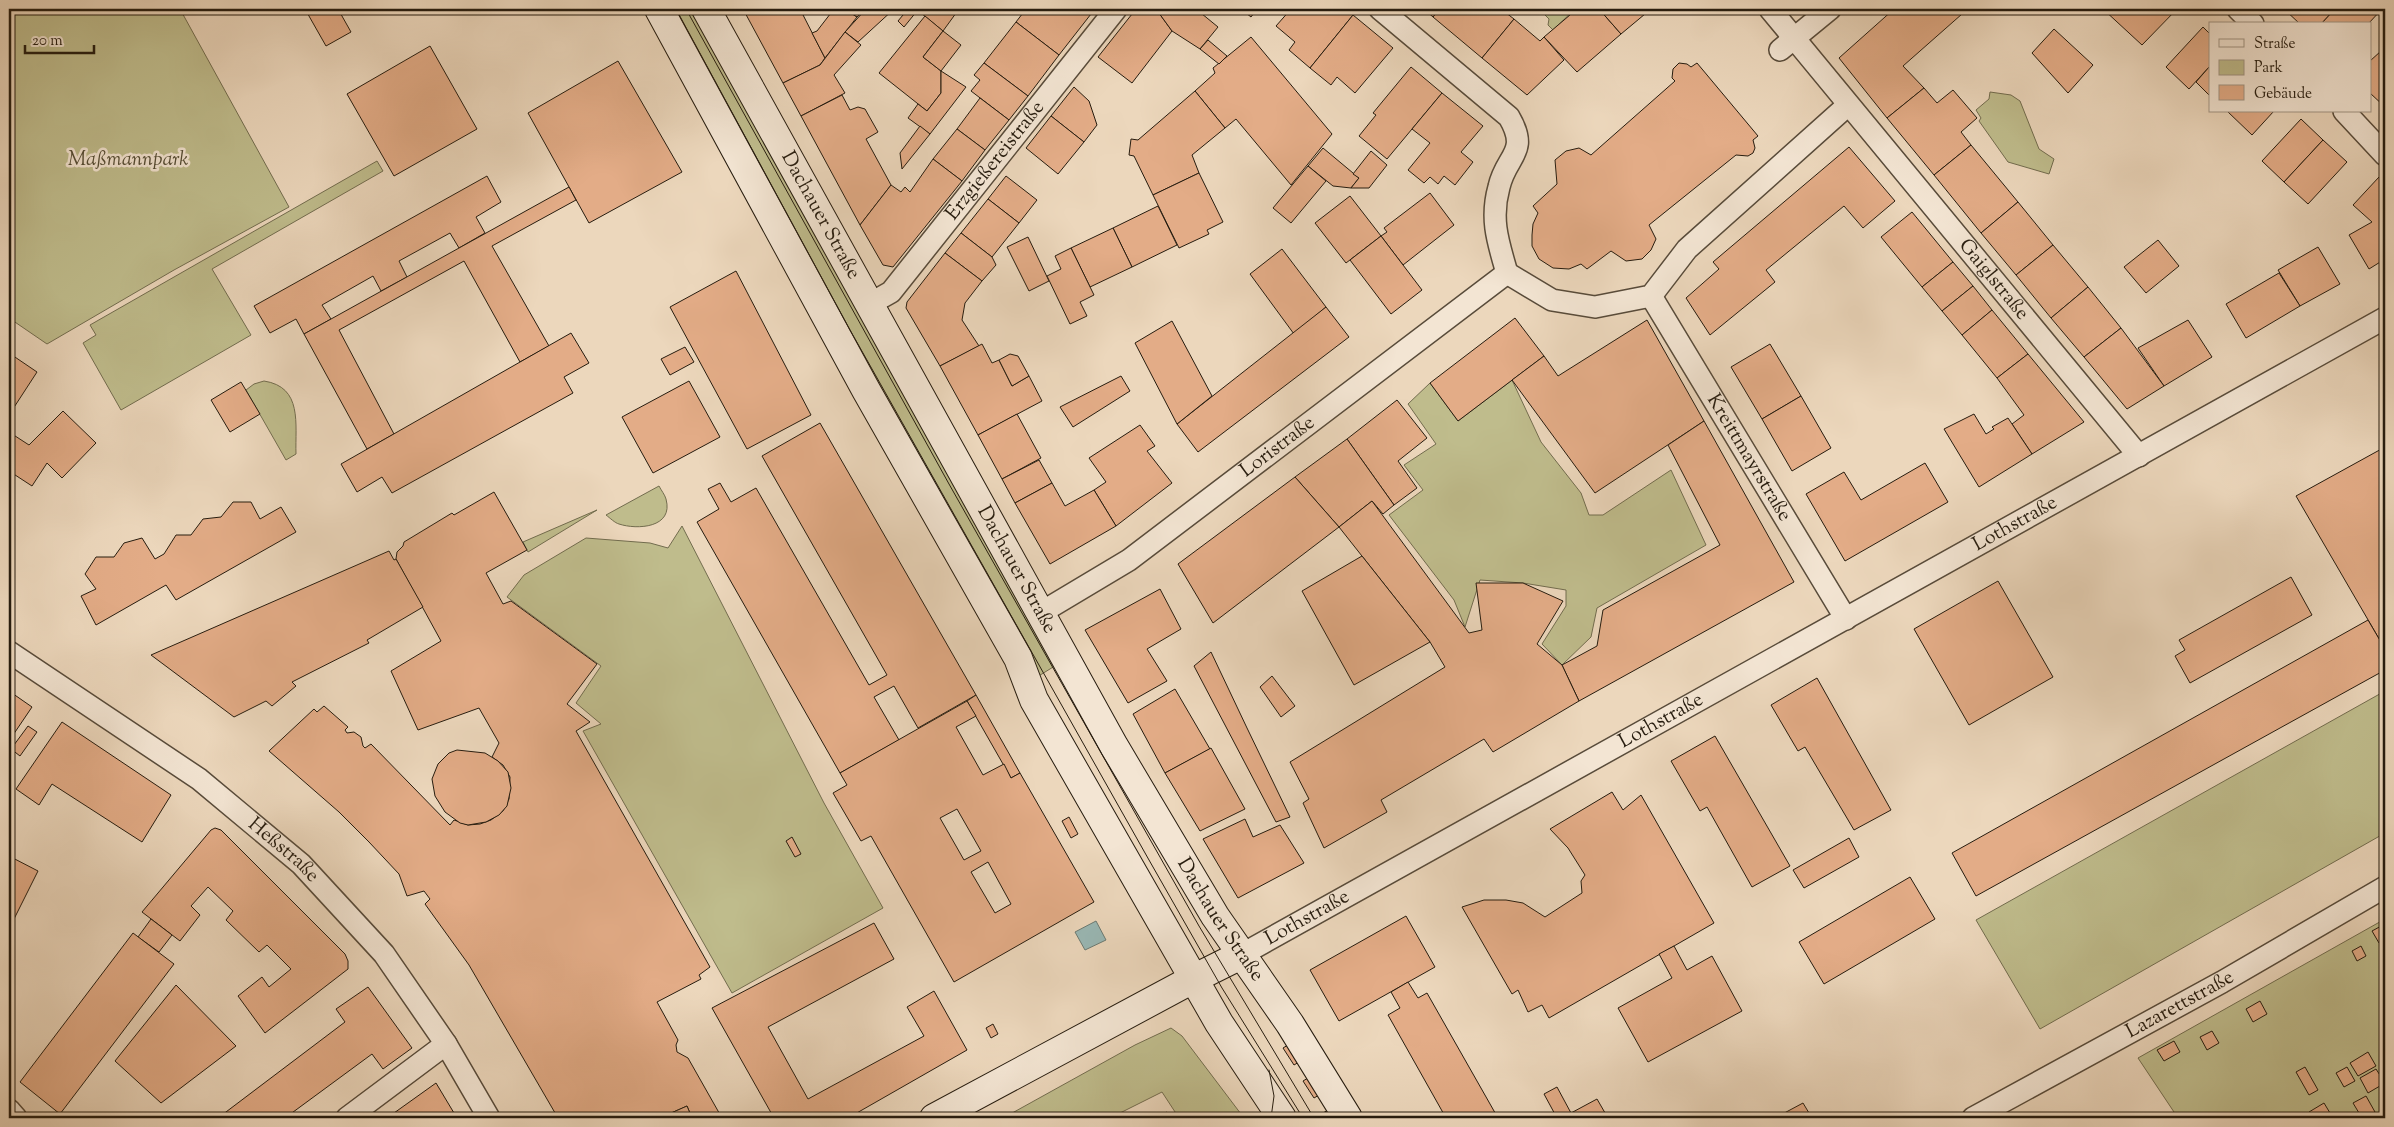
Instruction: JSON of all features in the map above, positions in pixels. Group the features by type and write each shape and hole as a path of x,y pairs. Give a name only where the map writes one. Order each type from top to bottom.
{"main road":[{"name":"Dachauer Straße","path":"659,9 866,390 1018,658 1034,700 1193,978 1250,1072 1282,1118"},
{"name":"Dachauer Straße","path":"706,9 868,305 1042,612 1114,746 1215,916 1290,1024 1348,1118"},
{"name":"Lothstraße","path":"934,1118 1193,978 1242,955"}],"street":[{"name":"Erzgießereistraße","path":"868,305 891,292 1116,9"},
{"path":"1380,9 1520,132 1499,186 1494,228 1507,273 1552,300 1595,307 1651,296 1687,249 1786,152 1848,105"},
{"name":"Gaiglstraße","path":"1770,9 1788,44 1848,105 2139,456"},
{"path":"1788,44 1830,9"},
{"path":"2238,9 2252,22"},
{"path":"2345,112 2385,154"},
{"name":"Loristraße","path":"1042,612 1129,560 1507,273"},
{"name":"Kreittmayrstraße","path":"1651,296 1846,619"},
{"name":"Lothstraße","path":"1242,955 2385,318"},
{"name":"Heßstraße","path":"9,652 199,779 301,864 384,954 446,1044 489,1118"},
{"name":"Lazarettstraße","path":"1973,1118 2222,982 2385,887"},
{"path":"347,1118 446,1044"},
{"path":"9,1110 16,1118"}],"green space":[{"name":"Maßmannpark","path":"9,9 180,9 289,207 174,270 47,344 9,318"},
{"path":"669,9 692,9 1058,664 1037,677"},
{"path":"1547,9 1575,9 1553,30 1548,25 1549,19 1545,15"},
{"path":"1990,92 2011,95 2020,101 2039,149 2054,159 2049,174 2008,162 1979,121 1981,118 1976,110 1989,99"},
{"path":"377,161 383,171 212,269 251,335 121,410 83,343 96,335 90,325"},
{"path":"1512,380 1541,442 1581,493 1589,515 1603,515 1671,470 1706,545 1597,608 1591,637 1562,665 1542,644 1566,606 1566,590 1523,583 1480,580 1465,627 1454,600 1389,515 1423,490 1404,465 1436,444 1408,404 1430,383 1458,421"},
{"path":"264,381 277,385 285,391 291,399 294,408 296,419 296,454 286,460 246,390 254,384"},
{"path":"659,486 665,497 667,509 665,516 652,525 627,526 614,522 606,515"},
{"path":"597,510 528,552 523,542"},
{"path":"682,526 824,803 883,908 732,993 583,731 601,724 576,703 601,666 507,597 524,575 586,538 650,543 668,548"},
{"path":"2385,691 2385,833 2040,1029 1976,920"},
{"path":"2385,919 2385,1118 2178,1118 2138,1058"},
{"path":"1171,1028 1182,1036 1244,1118 1179,1118 1162,1092 1110,1118 1005,1117 1135,1045"}],"water":[{"path":"1096,921 1106,940 1085,950 1075,932"}],"building":[{"path":"305,9 338,9 351,32 326,46"},
{"path":"382,9 395,9 385,14"},
{"path":"743,9 800,9 825,58 820,65 783,83"},
{"path":"834,9 845,9 857,17 825,58 812,33 817,31"},
{"path":"845,9 866,9 857,17"},
{"path":"866,9 894,9 858,42 845,32"},
{"path":"908,9 917,11 904,27 898,21"},
{"path":"925,9 959,9 943,31 921,13"},
{"path":"1026,9 1084,9 1091,14 1059,55 1016,22"},
{"path":"1084,9 1095,9 1091,14"},
{"path":"1136,9 1156,9 1172,31 1132,83 1098,57"},
{"path":"1156,9 1196,9 1218,27 1200,49 1172,31"},
{"path":"1241,9 1257,9 1251,17"},
{"path":"1291,9 1346,9 1353,15 1310,68 1289,50 1295,42 1276,26"},
{"path":"1424,9 1440,9 1433,17"},
{"path":"1440,9 1501,9 1514,19 1482,58 1433,17"},
{"path":"1577,9 1599,9 1621,34 1577,72 1544,37"},
{"path":"1599,9 1651,9 1621,34"},
{"path":"1894,9 1957,9 1962,14 1903,66 1924,88 1887,118 1839,58"},
{"path":"2103,9 2177,9 2142,45"},
{"path":"2284,9 2335,9 2323,22 2298,22"},
{"path":"2335,9 2382,9 2370,22 2323,22"},
{"path":"1353,15 1393,48 1355,93 1337,77 1331,85 1310,68"},
{"path":"925,16 943,31 923,57 941,71 941,93 927,111 879,73"},
{"path":"1514,19 1540,41 1544,37 1564,60 1527,95 1482,58"},
{"path":"1016,22 1059,55 1028,96 984,63"},
{"path":"2203,27 2209,33 2209,67 2189,89 2166,67"},
{"path":"2054,29 2093,65 2068,93 2032,53"},
{"path":"943,31 961,45 941,71 923,57"},
{"path":"845,32 861,45 834,75 845,93 801,116 783,83 820,65"},
{"path":"1251,37 1332,134 1291,185 1236,119 1225,128 1195,91 1215,73 1213,68"},
{"path":"1208,40 1227,56 1219,64 1200,49"},
{"path":"430,46 477,129 394,176 347,94"},
{"path":"2381,51 2385,55 2385,107 2372,95 2372,59"},
{"path":"618,61 682,172 589,223 528,113"},
{"path":"984,63 1028,96 1009,120 971,91 980,80 974,75"},
{"path":"1679,63 1687,64 1691,67 1697,63 1758,136 1753,140 1755,148 1753,153 1748,156 1736,155 1649,225 1656,239 1651,250 1642,259 1626,261 1611,251 1587,269 1581,264 1569,269 1553,268 1539,259 1532,246 1533,224 1538,213 1533,206 1557,184 1555,160 1566,151 1579,148 1591,155 1675,81 1672,78 1673,69"},
{"path":"1411,67 1442,93 1387,159 1359,136 1376,115 1373,113"},
{"path":"2209,67 2209,95 2196,82"},
{"path":"941,71 966,87 930,134 908,118 918,104 927,111 941,93"},
{"path":"1074,87 1089,101 1097,125 1084,142 1051,116"},
{"path":"1924,88 1937,103 1953,90 1977,118 1961,132 1971,145 1934,175 1887,118"},
{"path":"1195,91 1225,128 1192,155 1199,173 1153,195 1134,156 1129,155 1131,139 1138,140"},
{"path":"1442,93 1483,126 1461,152 1473,162 1455,185 1444,176 1438,184 1430,177 1424,183 1408,170 1430,143 1412,129"},
{"path":"842,95 850,110 858,107 865,109 878,132 866,139 891,185 860,225 801,116"},
{"path":"980,98 1009,120 985,150 957,129"},
{"path":"2228,112 2273,112 2252,135"},
{"path":"1051,116 1084,142 1058,174 1026,148"},
{"path":"2301,119 2323,140 2284,182 2262,161"},
{"path":"920,126 930,134 902,169 900,153"},
{"path":"957,129 985,150 962,181 933,159"},
{"path":"2323,140 2347,162 2308,204 2284,182"},
{"path":"1971,145 2018,202 1981,233 1934,175"},
{"path":"1849,147 1895,201 1863,228 1844,206 1766,270 1775,282 1710,335 1686,298 1719,269 1713,262"},
{"path":"1323,148 1359,178 1351,188 1333,186 1308,166"},
{"path":"1371,151 1387,165 1369,188 1351,188 1359,178 1353,174"},
{"path":"933,159 962,181 893,267 883,265 860,225 891,185 901,192 905,187 910,192"},
{"path":"1308,166 1326,181 1291,223 1273,208"},
{"path":"1199,173 1223,222 1207,230 1209,234 1179,248 1153,195"},
{"path":"487,176 501,202 476,217 485,233 459,248 450,233 399,261 407,277 381,291 373,276 322,305 331,319 304,334 296,319 270,333 254,306"},
{"path":"1006,176 1037,200 1019,223 988,199"},
{"path":"2379,177 2385,183 2385,259 2369,269 2349,235 2372,222 2353,205"},
{"path":"569,187 576,200 492,246 549,346 520,362 464,261 339,330 394,434 367,449 304,334"},
{"path":"1430,193 1454,225 1403,265 1381,236 1387,232 1384,228"},
{"path":"1350,196 1381,236 1346,263 1315,223"},
{"path":"988,199 1019,223 992,257 961,233"},
{"path":"2018,202 2053,245 2016,275 1981,233"},
{"path":"1158,206 1177,245 1132,267 1113,228"},
{"path":"1912,212 1953,262 1922,287 1881,237"},
{"path":"1113,228 1132,267 1090,287 1071,248"},
{"path":"961,233 992,257 996,265 982,281 945,253"},
{"path":"1381,236 1422,290 1391,314 1350,260"},
{"path":"1028,237 1049,281 1029,291 1007,247"},
{"path":"2158,240 2179,266 2146,293 2124,267"},
{"path":"2053,245 2088,287 2051,318 2016,275"},
{"path":"2318,247 2340,284 2300,306 2278,270"},
{"path":"1071,248 1094,295 1080,302 1087,316 1070,324 1047,276 1061,269 1055,256"},
{"path":"1282,249 1326,307 1294,334 1250,274"},
{"path":"945,253 982,281 965,303 962,320 979,346 940,366 906,308 907,302"},
{"path":"1953,262 1973,286 1942,311 1922,287"},
{"path":"736,271 811,415 747,449 670,307"},
{"path":"2279,273 2300,306 2246,338 2226,304"},
{"path":"1973,286 1992,310 1962,335 1942,311"},
{"path":"2088,287 2121,328 2084,357 2051,318"},
{"path":"1326,307 1349,337 1198,452 1177,424"},
{"path":"1992,310 2028,354 1997,378 1962,335"},
{"path":"1515,318 1544,356 1458,421 1430,383"},
{"path":"1647,320 1704,421 1595,493 1512,380 1544,356 1558,376"},
{"path":"2188,320 2212,357 2164,386 2138,348"},
{"path":"1172,321 1212,396 1177,424 1135,343"},
{"path":"2121,328 2164,386 2127,409 2084,357"},
{"path":"571,333 589,363 564,377 573,393 392,493 382,477 357,492 341,464"},
{"path":"982,344 992,363 999,360 1012,386 1029,376 1042,401 978,435 940,366"},
{"path":"1770,344 1801,396 1762,419 1731,367"},
{"path":"685,347 694,362 670,375 661,359"},
{"path":"9,353 37,372 9,415"},
{"path":"1010,354 1018,356 1029,376 1012,386 999,360"},
{"path":"2028,354 2084,422 2032,454 2012,424 2024,415 1997,378"},
{"path":"1121,376 1130,391 1073,427 1060,407"},
{"path":"689,381 720,437 653,473 622,417"},
{"path":"241,382 260,414 230,432 211,400"},
{"path":"1801,396 1831,448 1792,471 1762,419"},
{"path":"1397,400 1427,438 1398,461 1417,488 1394,505 1347,439"},
{"path":"63,411 96,443 62,478 47,463 32,486 9,471 9,432 29,445"},
{"path":"1017,414 1041,458 1002,479 978,435"},
{"path":"1974,414 1986,434 1994,429 1992,427 2008,418 2032,454 1979,487 1944,429"},
{"path":"1704,421 1794,582 1579,701 1562,665 1597,646 1603,610 1720,545 1668,445"},
{"path":"820,423 976,695 918,728 894,686 874,697 899,740 840,773 697,522 719,509 708,489 720,483 731,502 756,488 869,685 887,675 762,456"},
{"path":"1140,425 1155,446 1147,451 1172,483 1116,526 1094,490 1106,482 1089,458"},
{"path":"1347,439 1394,505 1383,514 1372,501 1339,527 1295,477"},
{"path":"2385,447 2385,560 2383,561 2385,565 2385,649 2296,496"},
{"path":"1039,460 1052,483 1015,503 1002,479"},
{"path":"1925,463 1948,502 1845,561 1806,494 1844,472 1861,500"},
{"path":"1295,477 1339,527 1213,623 1178,564"},
{"path":"1052,483 1065,506 1094,490 1116,526 1050,564 1015,503"},
{"path":"494,492 527,550 486,573 503,604 511,601 597,664 567,704 590,722 576,731 710,967 699,975 701,979 657,1002 678,1040 676,1045 677,1052 688,1058 722,1118 692,1118 687,1106 660,1118 558,1118 469,965 425,904 430,899 424,891 407,896 399,874 369,842 339,812 269,751 314,709 317,712 324,706 348,727 345,730 347,733 354,732 361,737 365,748 371,744 450,825 454,820 468,825 480,824 491,820 503,811 509,799 510,777 503,765 492,757 499,743 479,708 418,730 391,671 441,641 396,559 397,552 404,542 452,513 454,515"},
{"path":"1372,501 1469,633 1482,630 1476,583 1523,583 1563,601 1537,644 1562,665 1579,701 1493,752 1484,739 1381,800 1387,812 1324,848 1303,803 1309,799 1290,762 1445,667 1430,642 1339,527"},
{"path":"233,502 251,502 260,519 281,507 296,532 176,600 166,585 96,625 81,596 96,589 85,574 96,557 114,557 124,543 142,538 155,559 164,554 176,535 191,535 203,519 221,517"},
{"path":"389,551 394,560 396,559 423,607 367,640 369,643 292,682 296,686 272,706 266,701 234,717 151,655"},
{"path":"1362,556 1430,642 1354,685 1302,591"},
{"path":"2291,577 2312,615 2190,683 2175,656 2185,650 2179,640"},
{"path":"1998,581 2053,677 1969,725 1914,629"},
{"path":"1160,589 1181,629 1147,649 1167,681 1128,703 1085,630"},
{"path":"2368,620 2385,649 2385,670 1976,896 1952,853"},
{"path":"1211,652 1290,817 1276,822 1194,666"},
{"path":"1272,676 1295,706 1281,717 1260,687"},
{"path":"1817,678 1891,810 1854,830 1805,747 1798,751 1771,705"},
{"path":"1175,689 1210,749 1165,773 1133,714"},
{"path":"9,691 32,707 9,741"},
{"path":"976,695 1020,773 1011,778 967,701"},
{"path":"967,701 976,716 956,727 983,775 1004,764 1011,778 1020,773 1094,902 954,982 871,836 861,841 833,793 847,785 840,773","holes":["957,809 981,851 964,860 940,818","988,862 1011,904 995,913 971,872"]},
{"path":"62,722 171,795 142,842 52,784 39,805 16,789"},
{"path":"28,726 37,732 20,756 11,749"},
{"path":"1715,736 1790,866 1752,887 1707,807 1700,811 1671,761"},
{"path":"1211,748 1245,809 1200,831 1165,773"},
{"path":"457,750 485,753 498,761 508,772 511,788 507,806 499,815 486,822 468,825 460,823 445,812 435,796 432,779 438,764 449,753"},
{"path":"1612,792 1623,810 1641,795 1714,923 1549,1018 1542,1005 1528,1012 1518,990 1512,994 1462,907 1484,900 1506,900 1523,903 1545,917 1582,893 1581,881 1585,875 1568,848 1550,829"},
{"path":"1069,817 1078,834 1071,838 1062,821"},
{"path":"1245,819 1253,837 1280,825 1304,863 1238,898 1203,839"},
{"path":"215,828 221,830 345,954 348,961 348,969 265,1033 238,996 262,977 269,987 291,969 267,945 259,952 226,920 233,911 208,887 191,906 200,915 180,941 142,912 211,830"},
{"path":"792,837 801,854 795,857 786,841"},
{"path":"1849,838 1859,857 1804,888 1793,870"},
{"path":"9,856 38,871 9,929"},
{"path":"1910,877 1935,919 1824,984 1799,942"},
{"path":"1406,916 1435,967 1339,1021 1310,970"},
{"path":"151,919 172,935 159,952 138,937"},
{"path":"874,923 894,959 768,1027 808,1099 924,1036 907,1007 934,991 967,1050 848,1118 774,1118 712,1008"},
{"path":"2383,925 2385,940 2379,943 2372,931"},
{"path":"133,933 174,964 60,1114 20,1082"},
{"path":"1674,946 1687,970 1712,956 1742,1011 1648,1062 1618,1008 1672,978 1659,954"},
{"path":"2361,946 2366,956 2357,961 2352,951"},
{"path":"1408,982 1418,998 1427,993 1498,1118 1446,1118 1388,1015 1400,1008 1391,992"},
{"path":"176,985 236,1046 161,1103 115,1061"},
{"path":"368,987 412,1048 383,1069 372,1054 285,1118 218,1118 345,1022 336,1009"},
{"path":"2260,1001 2267,1014 2253,1022 2246,1009"},
{"path":"993,1024 998,1034 991,1038 986,1028"},
{"path":"2212,1031 2219,1043 2207,1050 2200,1037"},
{"path":"2174,1041 2180,1052 2164,1061 2157,1050"},
{"path":"1288,1045 1299,1062 1294,1065 1283,1048"},
{"path":"2368,1052 2376,1066 2358,1076 2350,1063"},
{"path":"2305,1067 2318,1090 2309,1095 2296,1072"},
{"path":"2347,1067 2355,1081 2344,1087 2336,1073"},
{"path":"2376,1069 2385,1083 2368,1093 2360,1078"},
{"path":"1308,1078 1319,1095 1314,1098 1303,1081"},
{"path":"436,1083 457,1118 387,1118"},
{"path":"1557,1087 1571,1113 1561,1118 1557,1118 1544,1094"},
{"path":"2366,1096 2375,1112 2362,1118 2353,1103"},
{"path":"1597,1099 1608,1118 1561,1118 1571,1113"},
{"path":"1803,1103 1812,1118 1775,1118"},
{"path":"2324,1103 2333,1118 2312,1118 2309,1112"},
{"path":"687,1106 692,1118 660,1118 662,1117"},
{"path":"1328,1110 1333,1118 1326,1118 1323,1113"},
{"path":"1167,1112 1170,1118 1155,1118"}],"tram line":[{"path":"676,9 850,330 1149,860 1222,988 1303,1118"},
{"path":"686,9 949,484 1199,926 1314,1118"},
{"path":"1269,1070 1274,1096 1271,1118"}]}
